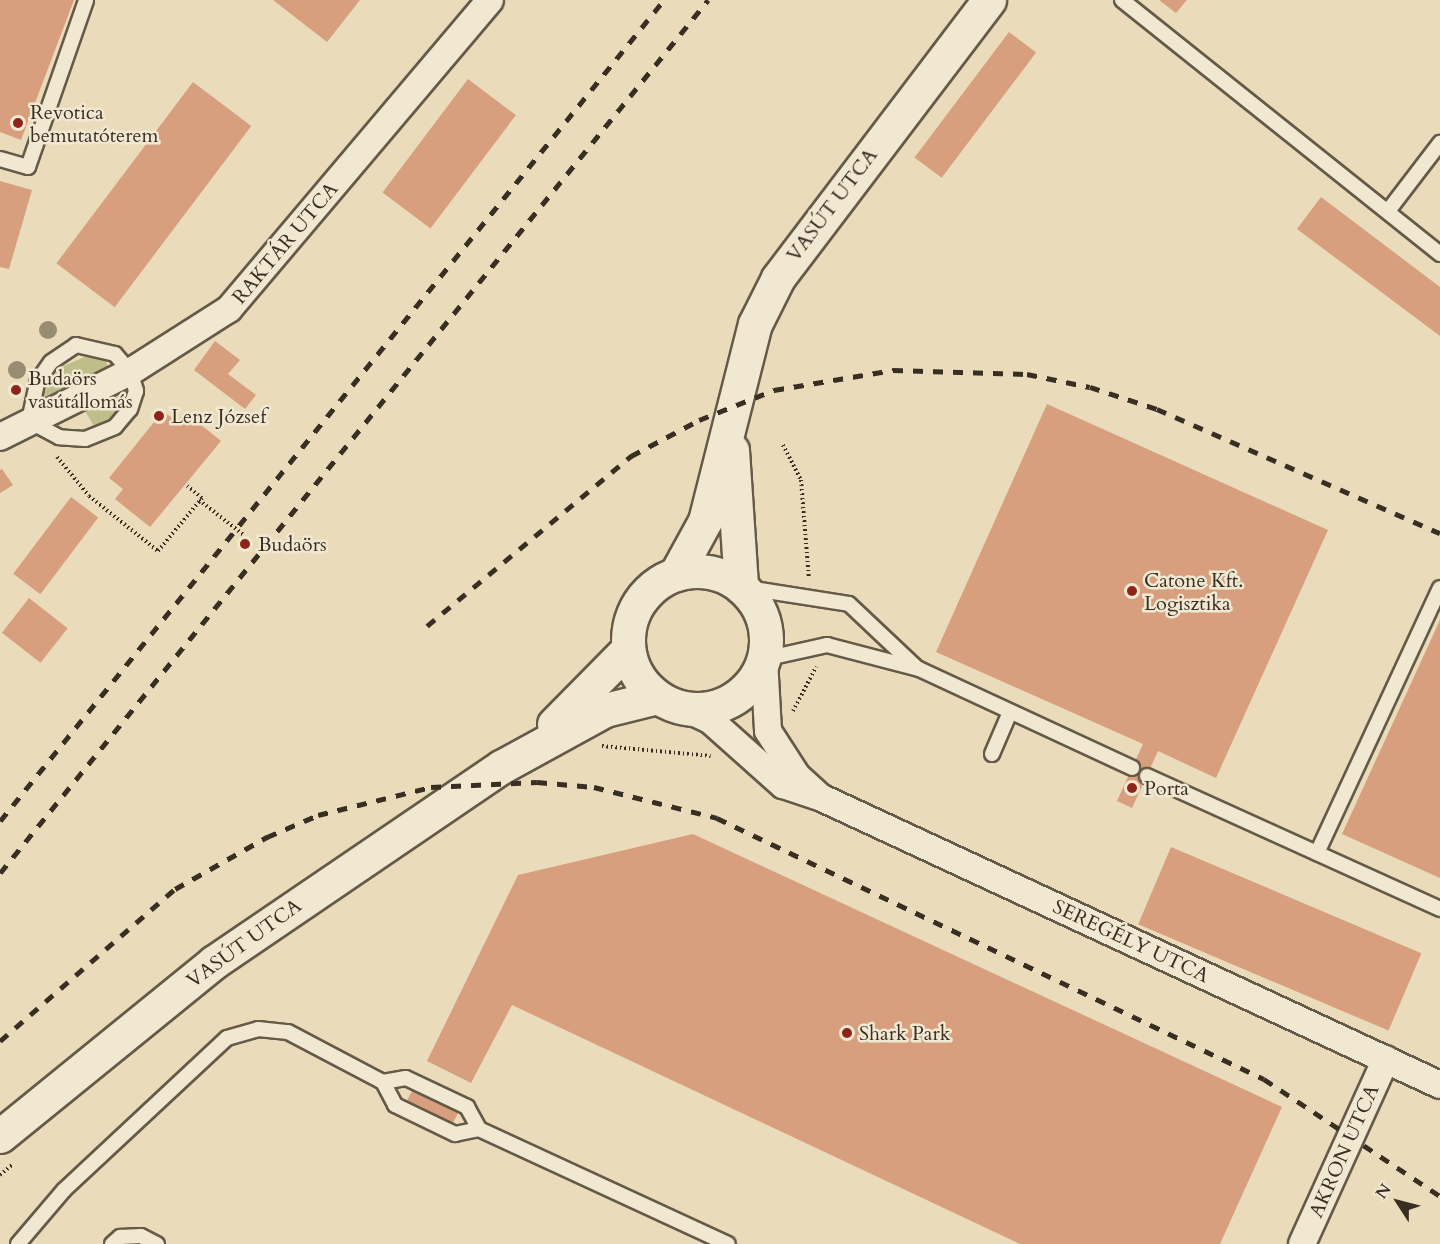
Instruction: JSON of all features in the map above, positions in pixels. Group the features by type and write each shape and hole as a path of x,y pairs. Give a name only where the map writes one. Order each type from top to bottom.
{"street":[{"name":"RAKTÁR UTCA","path":"0,437 130,372 229,309 490,0"},
{"name":"VASÚT UTCA","path":"9,1148 214,962 501,767 574,708 628,649 639,603 676,574 705,521 729,436 755,324 778,278 989,0"},
{"name":"VASÚT UTCA","path":"501,767 605,710 670,703 710,708 735,698 764,659 765,627 741,586 729,436"},
{"path":"676,574 716,574 741,586"},
{"path":"628,649 637,676 670,703"},
{"name":"SEREGÉLY UTCA","path":"764,659 768,731 797,776 822,798"},
{"name":"SEREGÉLY UTCA","path":"670,703 710,720 783,785 822,798 1440,1085"},
{"name":"AKRON UTCA","path":"1302,1244 1386,1059"}],"lane":[{"path":"0,159 28,167 86,0"},
{"path":"1122,0 1440,254"},
{"path":"1388,211 1440,143"},
{"path":"76,345 115,354 130,372 136,391 130,409 99,436 59,437 29,422 37,382 51,362 76,345"},
{"path":"741,586 849,604 919,669"},
{"path":"1317,853 1440,588"},
{"path":"764,659 815,646 840,646 919,669 1132,768"},
{"path":"992,754 1010,712"},
{"path":"1147,776 1440,909"},
{"path":"18,1244 64,1190 227,1038 258,1029 288,1032 383,1082 395,1106 455,1134 479,1129 728,1244"},
{"path":"383,1082 406,1078 467,1107 479,1129"},
{"path":"112,1244 120,1237 141,1236 157,1244"}],"path":[{"path":"29,422 88,496 158,551 199,500"},
{"path":"783,445 801,480 811,596"},
{"path":"187,486 199,500 244,536"},
{"path":"768,731 795,709 812,681 815,646"},
{"path":"598,746 727,758 743,747"},
{"path":"0,1175 9,1148"}],"shaded area":[{"path":"89,355 105,360 110,372 45,399 43,393 59,368"},
{"path":"124,392 127,397 113,423 94,426 85,411"}],"building":[{"path":"0,0 74,0 21,140 0,132"},
{"path":"273,0 360,0 327,42"},
{"path":"1159,0 1187,0 1176,13"},
{"path":"1009,32 1036,52 942,178 915,157"},
{"path":"468,79 516,115 430,229 383,192"},
{"path":"193,82 251,126 115,307 56,263"},
{"path":"0,181 32,190 9,269 0,267"},
{"path":"1321,197 1440,287 1440,336 1297,229"},
{"path":"215,341 240,360 228,374 256,395 245,409 194,370"},
{"name":"Catone Kft. Logisztika","path":"1047,404 1328,530 1216,778 1158,751 1132,808 1117,801 1143,744 936,652"},
{"path":"163,411 177,422 185,412 221,441 150,527 115,499 123,489 109,478"},
{"path":"2,469 13,485 0,493 0,470"},
{"path":"71,497 98,517 40,594 13,574"},
{"path":"29,598 68,628 41,663 2,633"},
{"path":"1440,620 1440,878 1342,834"},
{"name":"Shark Park","path":"693,834 1282,1107 1220,1244 1020,1244 512,1005 471,1083 427,1061 518,875"},
{"path":"1171,847 1421,953 1389,1031 1138,924"},
{"path":"414,1087 459,1110 450,1128 405,1105"}],"railway":[{"path":"0,821 664,0"},
{"path":"0,873 708,0"},
{"path":"427,626 631,456 699,420 774,390 893,370 1027,374 1090,387 1157,409 1440,533"},
{"path":"0,1041 175,889 267,837 318,815 431,787 537,782 594,787 717,818 1264,1079 1440,1196"}],"place":[{"name":"Revotica bemutatóterem","path":"18,123"},
{"name":"Budaörs vasútállomás","path":"16,390"},
{"name":"Lenz József","path":"159,416"},
{"name":"Budaörs","path":"245,544"},
{"name":"Catone Kft. Logisztika","path":"1132,591"},
{"name":"Porta","path":"1132,788"},
{"name":"Shark Park","path":"847,1033"}]}
